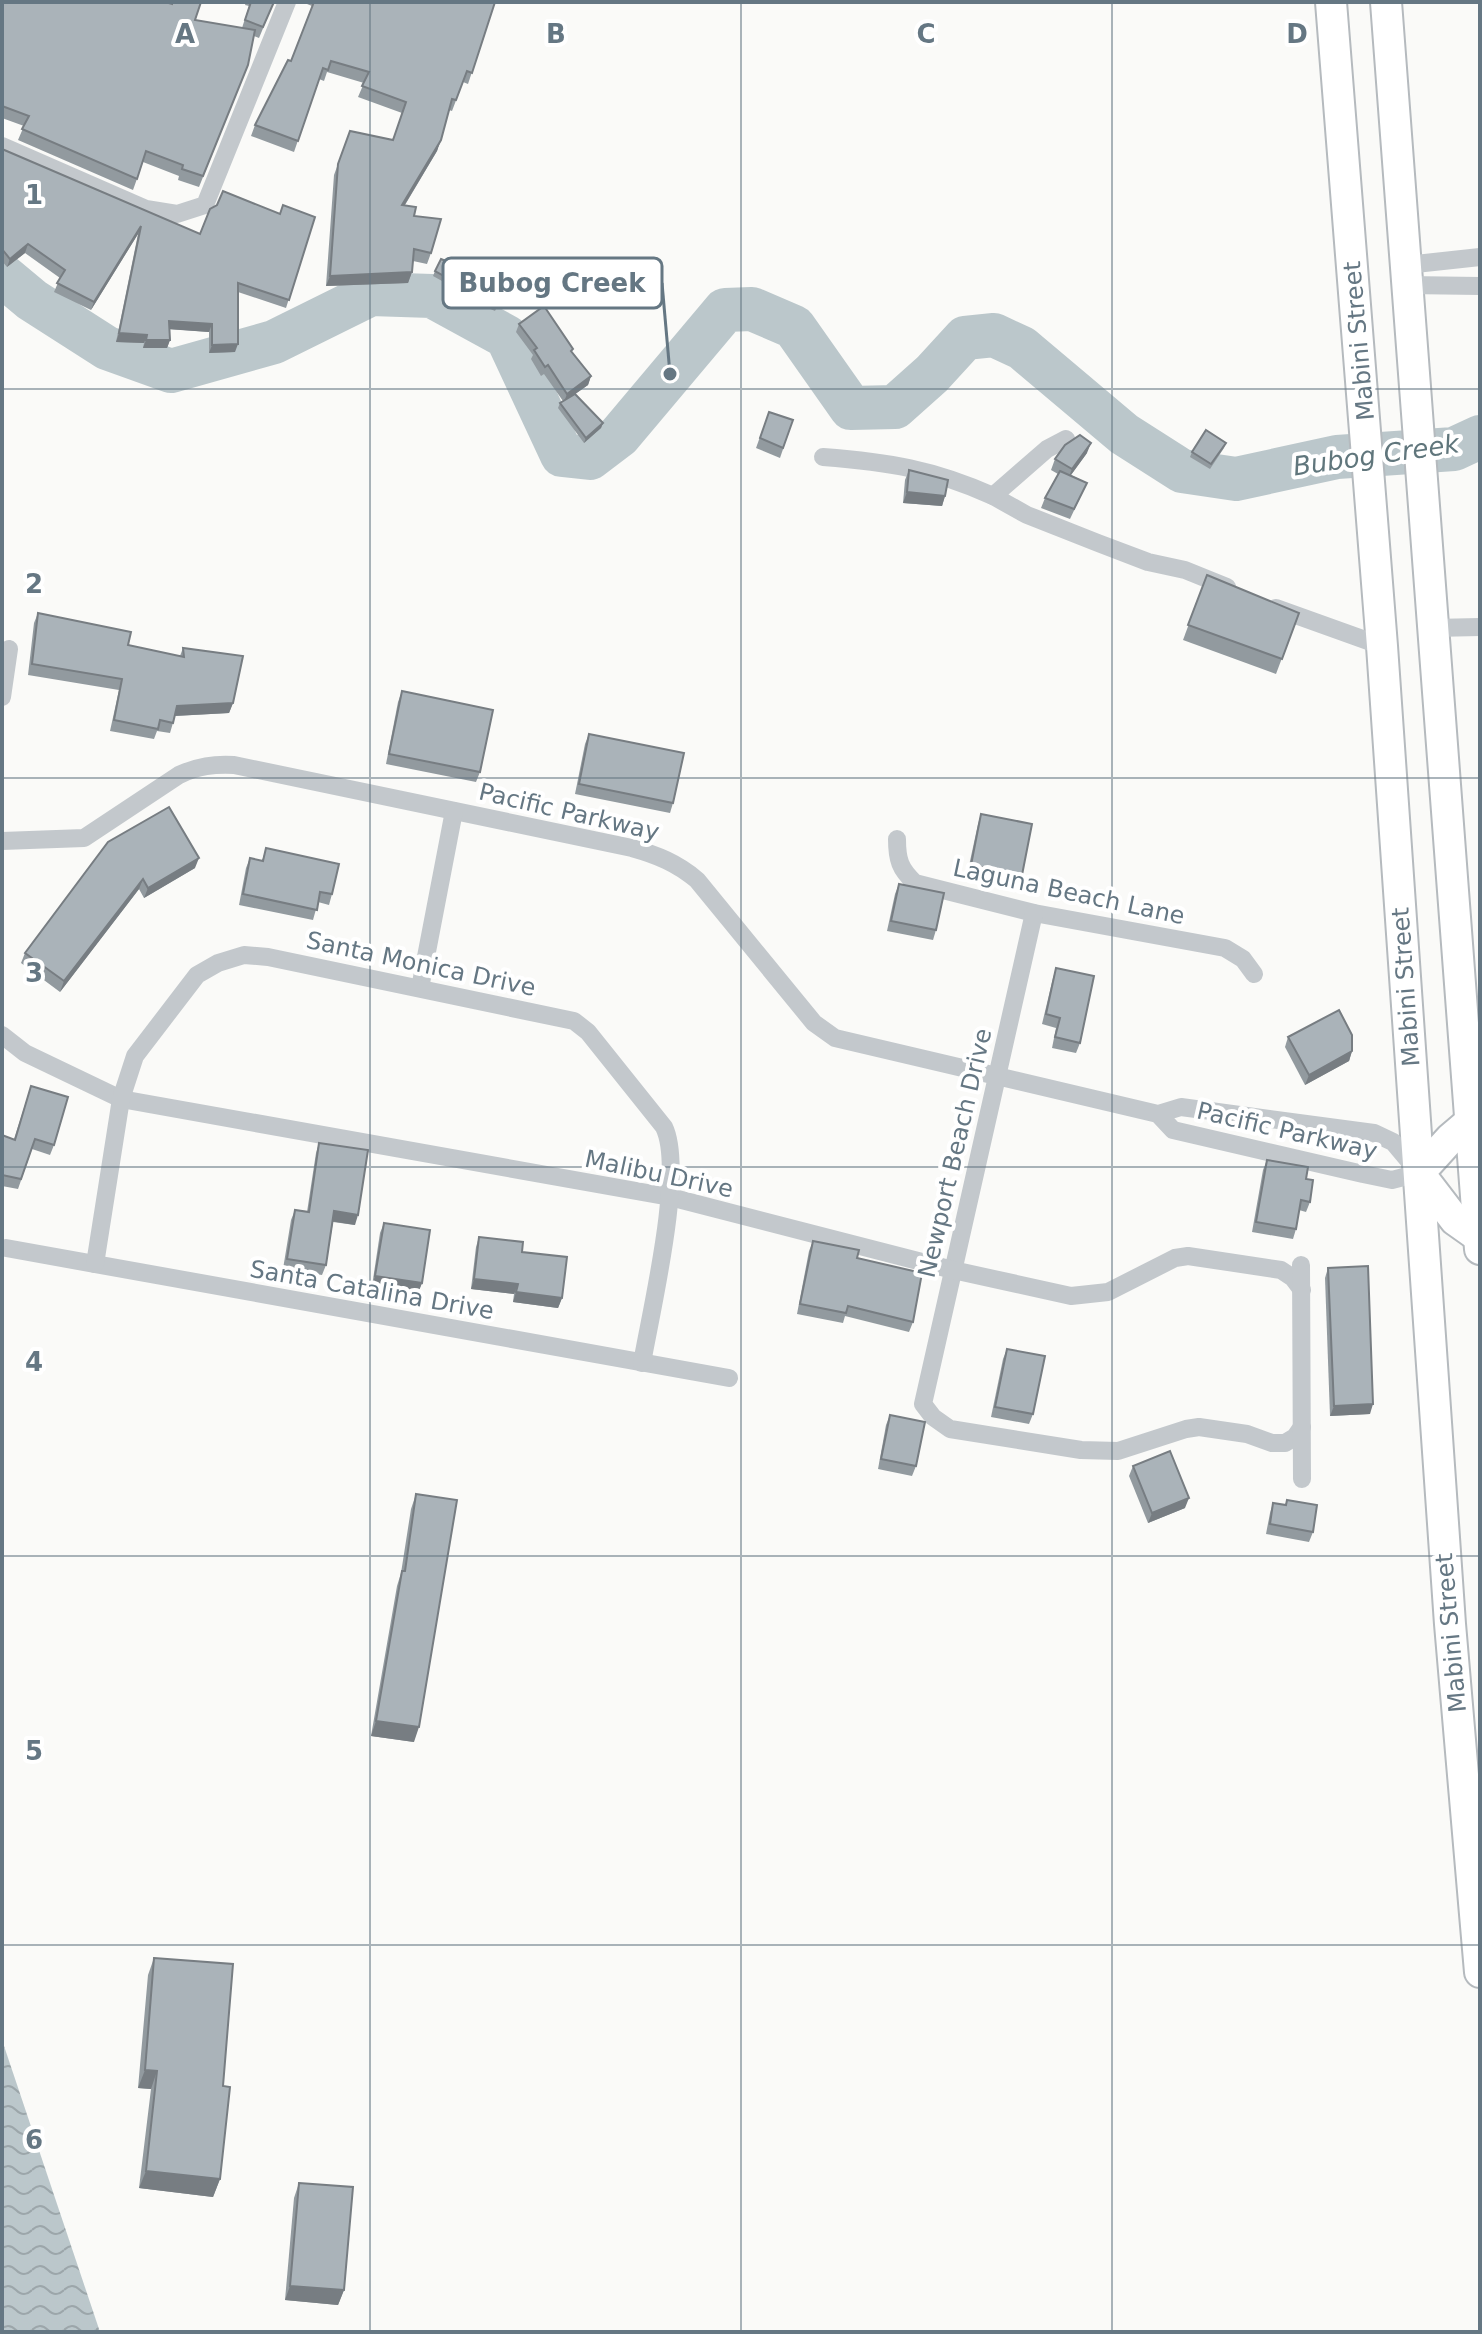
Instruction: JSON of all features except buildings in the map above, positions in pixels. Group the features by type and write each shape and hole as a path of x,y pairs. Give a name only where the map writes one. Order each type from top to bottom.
{"main road":[{"name":"Mabini Street","path":"1331,2 1382,646 1450,1624 1480,1972"},
{"path":"1386,2 1480,1249"},
{"path":"1470,1122 1419,1173 1455,1220 1479,1237"}],"street":[{"path":"2,146 146,209 177,214 205,205 287,2"},
{"path":"1407,275 1480,257"},
{"path":"1407,275 1480,286"},
{"path":"993,496 1047,449 1066,439"},
{"path":"823,457 875,461 933,472 1070,532 1148,562 1185,570 1382,646"},
{"path":"1433,628 1480,627"},
{"path":"2,697 9,649"},
{"name":"Pacific Parkway","path":"2,841 84,838 179,775 195,767 214,764 234,765 632,848 657,854 681,866 697,880 824,1032 851,1043 1158,1114 1181,1107 1374,1133 1393,1142 1419,1173 1392,1180 1311,1162 1173,1130 1158,1114"},
{"path":"420,988 454,811"},
{"name":"Laguna Beach Lane","path":"897,839 897,858 902,870 915,883 1034,913 1225,948 1243,959 1254,974"},
{"name":"Newport Beach Drive","path":"1034,913 923,1404 933,1417 950,1429 1081,1450 1118,1451 1199,1427 1285,1443 1295,1437 1302,1427"},
{"name":"Santa Monica Drive","path":"95,1264 121,1099 135,1056 197,975 218,963 244,955 268,957 574,1021 588,1032 664,1127 670,1139 670,1197 642,1363"},
{"name":"Malibu Drive","path":"2,1035 25,1053 121,1099 670,1197 953,1270 1071,1296 1108,1292 1175,1258 1188,1256 1281,1270 1293,1278 1302,1290"},
{"path":"1311,1162 1318,1126"},
{"name":"Santa Catalina Drive","path":"6,1248 729,1378"},
{"path":"1301,1265 1302,1479"}],"water":[{"path":"2,2040 100,2332 2,2332"}],"waterway":[{"name":"Bubog Creek","path":"2,275 32,300 107,348 171,371 274,342 371,294 432,296 507,337 562,455 590,458 619,436 725,310 752,309 794,327 851,408 895,407 932,374 965,338 994,335 1022,348 1124,434 1182,471 1236,479 1337,457 1454,449 1480,437"}],"place":[{"name":"Bubog Creek","path":"670,374"}]}
